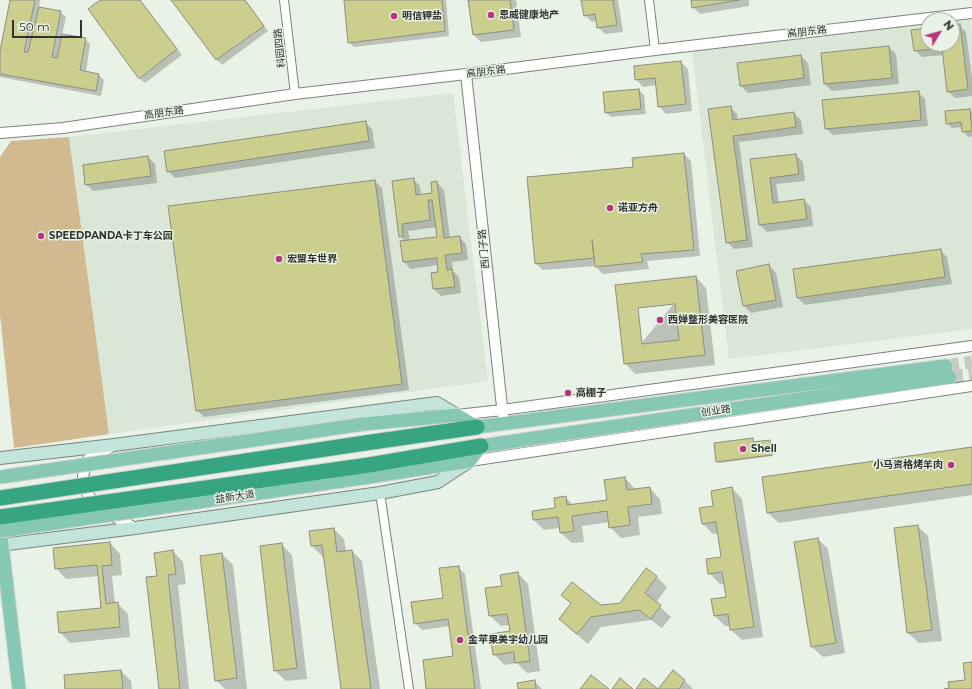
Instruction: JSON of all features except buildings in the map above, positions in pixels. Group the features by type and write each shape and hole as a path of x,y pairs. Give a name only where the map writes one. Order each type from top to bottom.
{"highway":[{"path":"0,498 477,427"},
{"path":"0,517 369,471 481,446"}],"main road":[{"name":"创业路","path":"477,427 948,372 481,446"},
{"path":"0,458 114,445 438,403 477,427"},
{"path":"0,477 364,424 457,415"},
{"path":"1,544 134,528 380,493 438,482 470,461 481,446"},
{"name":"益新大道","path":"0,531 369,471 470,461"},
{"path":"0,528 19,689"}],"street":[{"name":"科园四路","path":"284,0 295,94"},
{"path":"649,0 655,50"},
{"name":"高朋东路","path":"0,133 63,128 295,94 972,13"},
{"name":"西门子路","path":"466,74 503,424"},
{"path":"457,415 972,346"},
{"path":"470,461 972,386"},
{"path":"114,445 88,459 83,476 87,493 98,508 134,528"},
{"path":"380,493 409,689"}],"shaded area":[{"path":"970,18 972,31 972,329 729,359 692,51 920,24 920,52 960,52 960,19"},
{"name":"宏盟车世界","path":"453,93 488,381 109,434 69,137"},
{"name":"SPEEDPANDA卡丁车公园","path":"69,137 109,434 14,448 0,315 0,157 11,141"}],"tunnel":[{"path":"946,366 972,362"},
{"path":"950,377 972,374"}],"place":[{"name":"恩威健康地产","path":"491,15"},
{"name":"明信钾盐","path":"394,16"},
{"name":"诺亚方舟","path":"610,208"},
{"name":"SPEEDPANDA卡丁车公园","path":"41,236"},
{"name":"宏盟车世界","path":"279,259"},
{"name":"西婵整形美容医院","path":"660,320"},
{"name":"高棚子","path":"568,393"},
{"name":"Shell","path":"743,449"},
{"name":"小马资格烤羊肉","path":"951,465"},
{"name":"金苹果美宇幼儿园","path":"460,640"}]}
